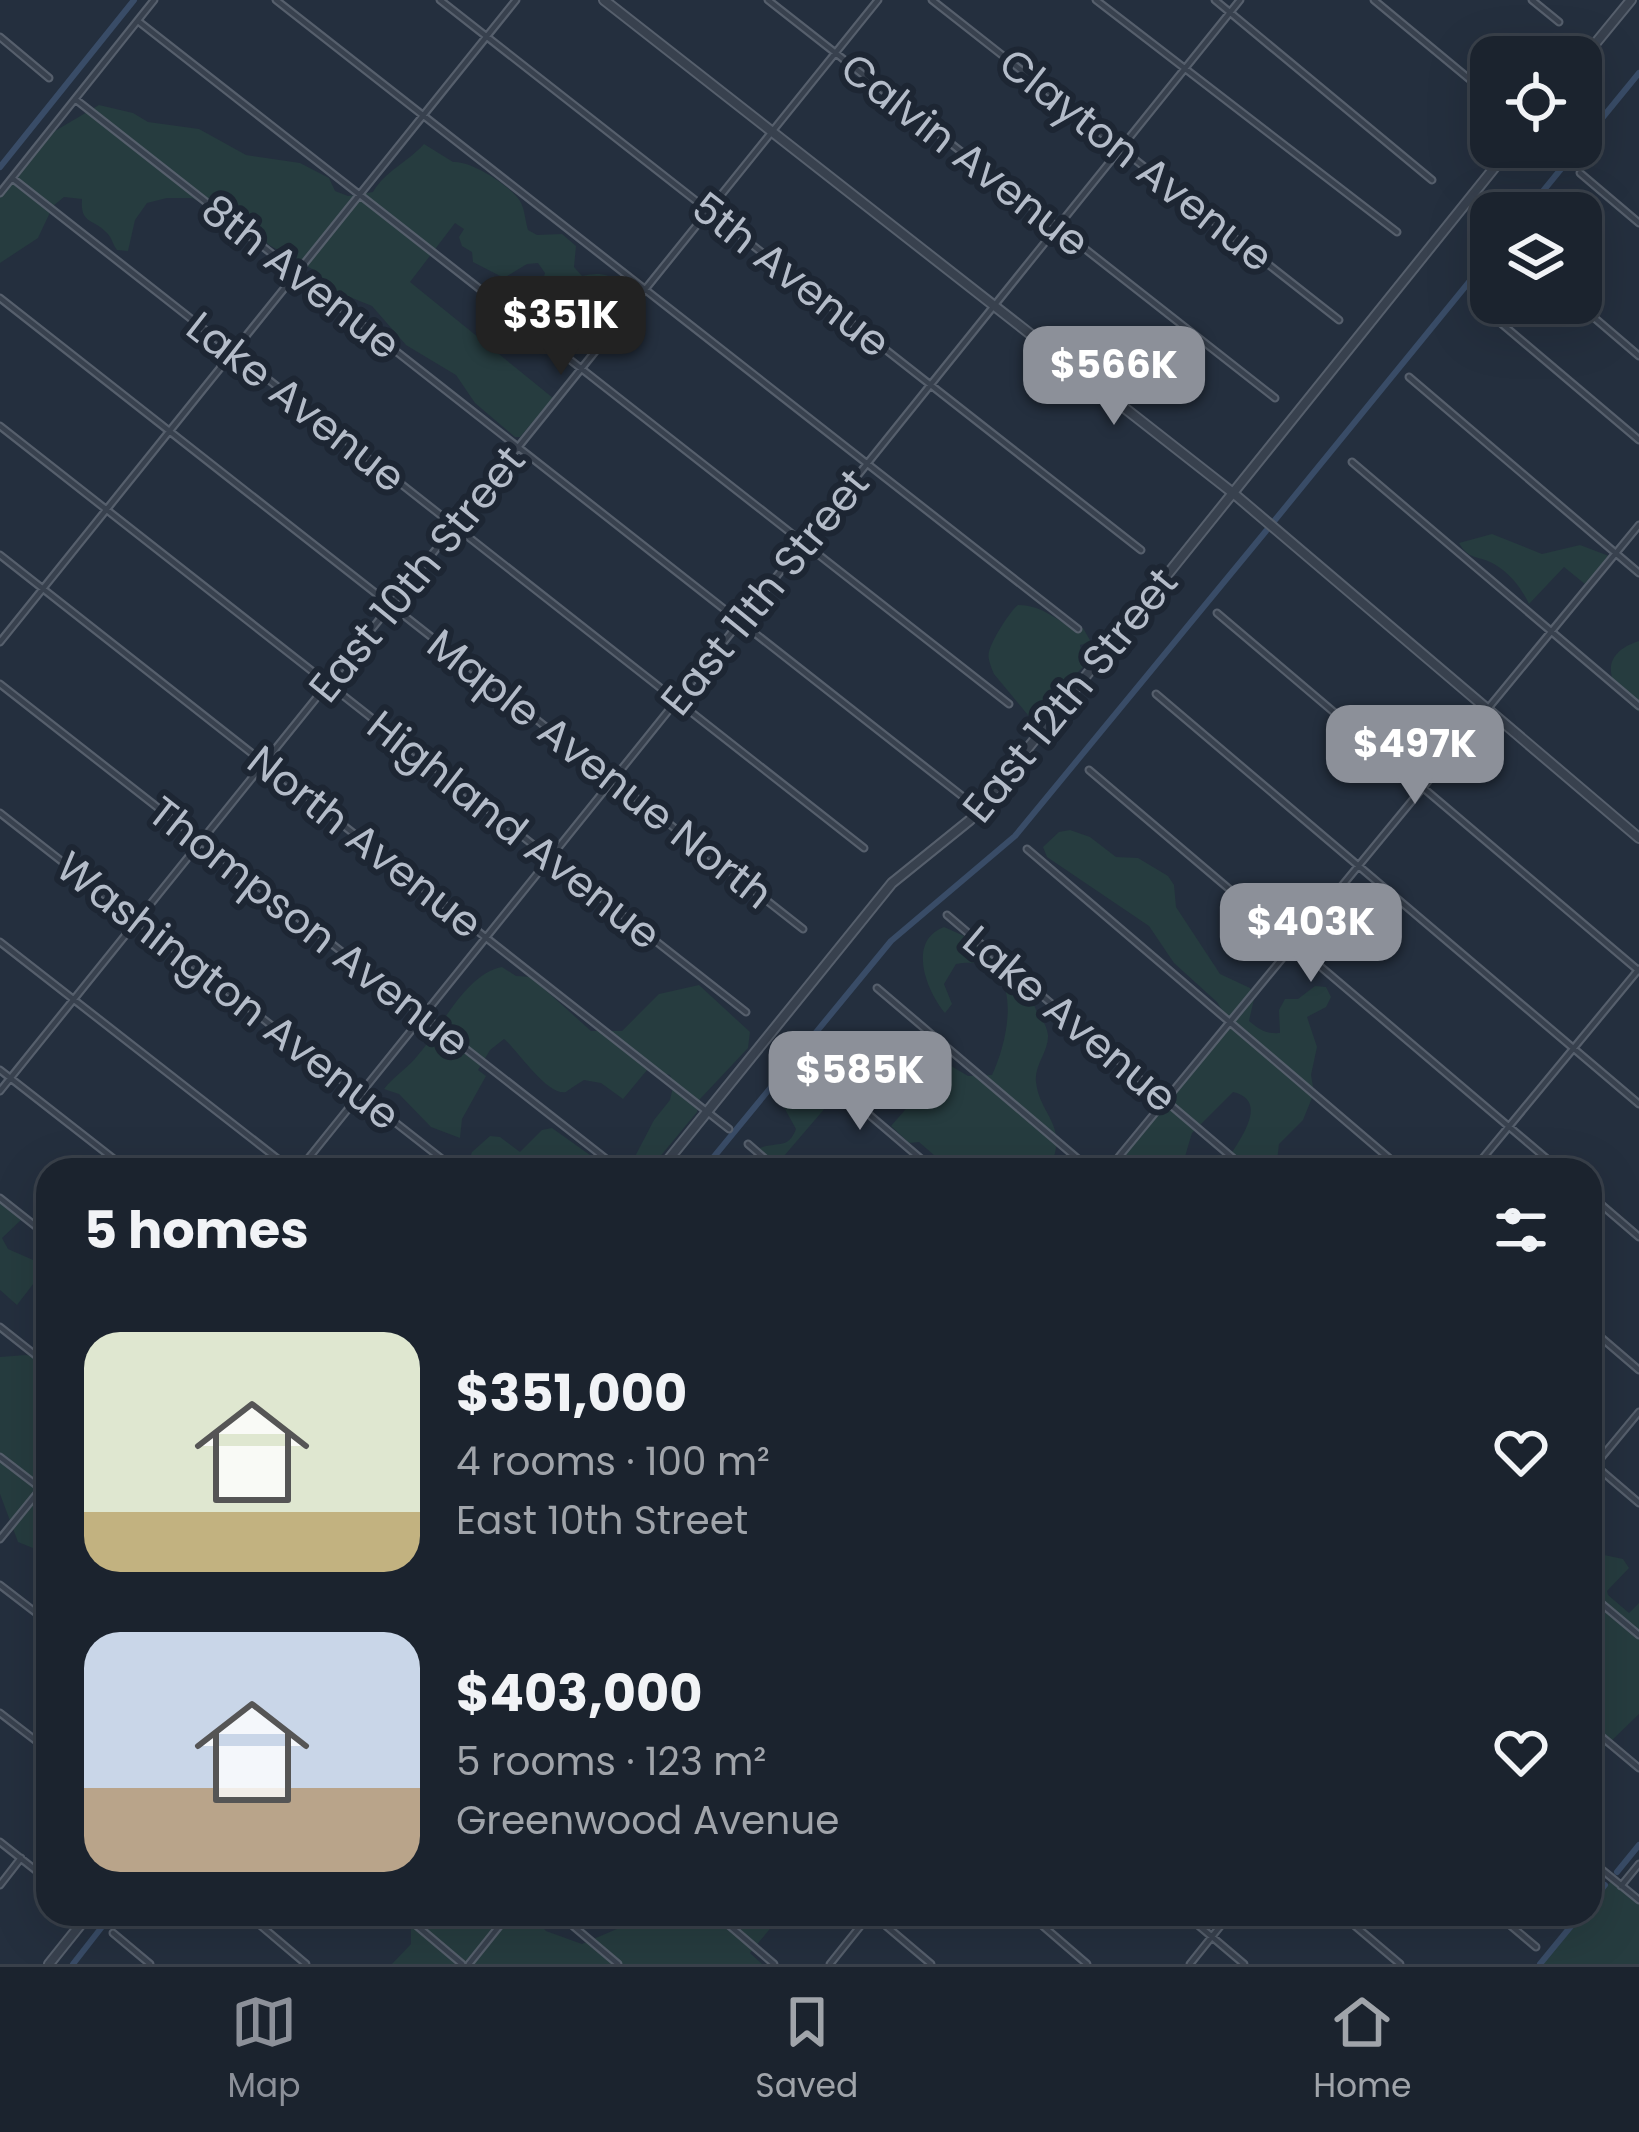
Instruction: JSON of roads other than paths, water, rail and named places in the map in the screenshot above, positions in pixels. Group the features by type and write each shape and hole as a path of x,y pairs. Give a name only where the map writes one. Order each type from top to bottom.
{"street":[{"path":"0,193 154,0"},
{"path":"276,0 1078,629"},
{"name":"5th Avenue","path":"440,0 1141,550"},
{"path":"0,642 516,0"},
{"path":"604,0 1233,493 1639,838"},
{"name":"Calvin Avenue","path":"768,0 1275,398"},
{"name":"East 10th Street","path":"0,1091 878,0"},
{"name":"Clayton Avenue","path":"932,0 1339,320"},
{"path":"1096,0 1397,232"},
{"path":"1215,0 1432,180"},
{"name":"East 11th Street","path":"305,1158 1240,0"},
{"path":"1374,0 1470,80"},
{"path":"1532,0 1559,22"},
{"path":"1601,36 1631,0"},
{"path":"138,21 1009,704"},
{"path":"0,37 49,78"},
{"name":"8th Avenue","path":"75,99 979,810"},
{"name":"East 12th Street","path":"670,1158 892,883 954,837 979,810 1494,168"},
{"path":"1580,173 1639,223"},
{"name":"Lake Avenue","path":"11,178 864,848"},
{"name":"Maple Avenue North","path":"0,298 803,928"},
{"path":"1502,324 1639,440"},
{"path":"1602,324 1639,356"},
{"path":"1408,376 1639,573"},
{"name":"Highland Avenue","path":"0,426 746,1012"},
{"path":"1352,462 1639,706"},
{"path":"1118,1158 1639,525"},
{"name":"North Avenue","path":"0,555 729,1130"},
{"path":"1217,613 1638,970 1483,1158"},
{"name":"Thompson Avenue","path":"0,684 605,1158"},
{"path":"1156,694 1639,1104"},
{"path":"1089,770 1546,1158"},
{"name":"Washington Avenue","path":"0,813 441,1158"},
{"path":"1027,849 1389,1158"},
{"name":"Lake Avenue","path":"947,915 1233,1158"},
{"path":"0,941 279,1158"},
{"path":"877,988 1077,1158"},
{"path":"811,1065 920,1158"},
{"path":"0,1070 113,1158"},
{"path":"748,1144 764,1158"},
{"path":"0,1198 36,1226"},
{"path":"1602,1205 1639,1237"},
{"path":"0,1327 36,1356"},
{"path":"1602,1338 1639,1370"},
{"path":"1602,1455 1639,1412"},
{"path":"0,1457 36,1484"},
{"path":"1602,1474 1639,1503"},
{"path":"0,1539 36,1494"},
{"path":"0,1585 36,1613"},
{"path":"1602,1604 1639,1635"},
{"path":"0,1713 36,1741"},
{"path":"1602,1737 1639,1768"},
{"path":"0,1842 36,1870"},
{"path":"0,1885 21,1858"},
{"path":"1621,1886 1639,1864"},
{"path":"1602,1870 1639,1900"},
{"path":"49,1964 79,1926"},
{"path":"261,1926 306,1964"},
{"path":"418,1926 465,1964 498,1926"},
{"path":"574,1926 618,1964"},
{"path":"730,1926 774,1964"},
{"path":"830,1964 861,1926"},
{"path":"885,1926 931,1964"},
{"path":"1043,1926 1088,1964"},
{"path":"1199,1926 1244,1964"},
{"path":"1190,1964 1221,1926"},
{"path":"1355,1926 1400,1964"},
{"path":"1511,1926 1536,1947"},
{"path":"113,1933 150,1964"}],"waterway":[{"path":"0,167 134,0"},
{"path":"1602,118 1639,73"},
{"path":"1542,192 1562,168"},
{"path":"1275,520 1470,281"},
{"path":"713,1158 891,941 1015,836 1266,531"},
{"path":"1617,1872 1639,1845"},
{"path":"1602,1889 1605,1885"},
{"path":"73,1964 103,1926"},
{"path":"1540,1964 1571,1926"}]}
